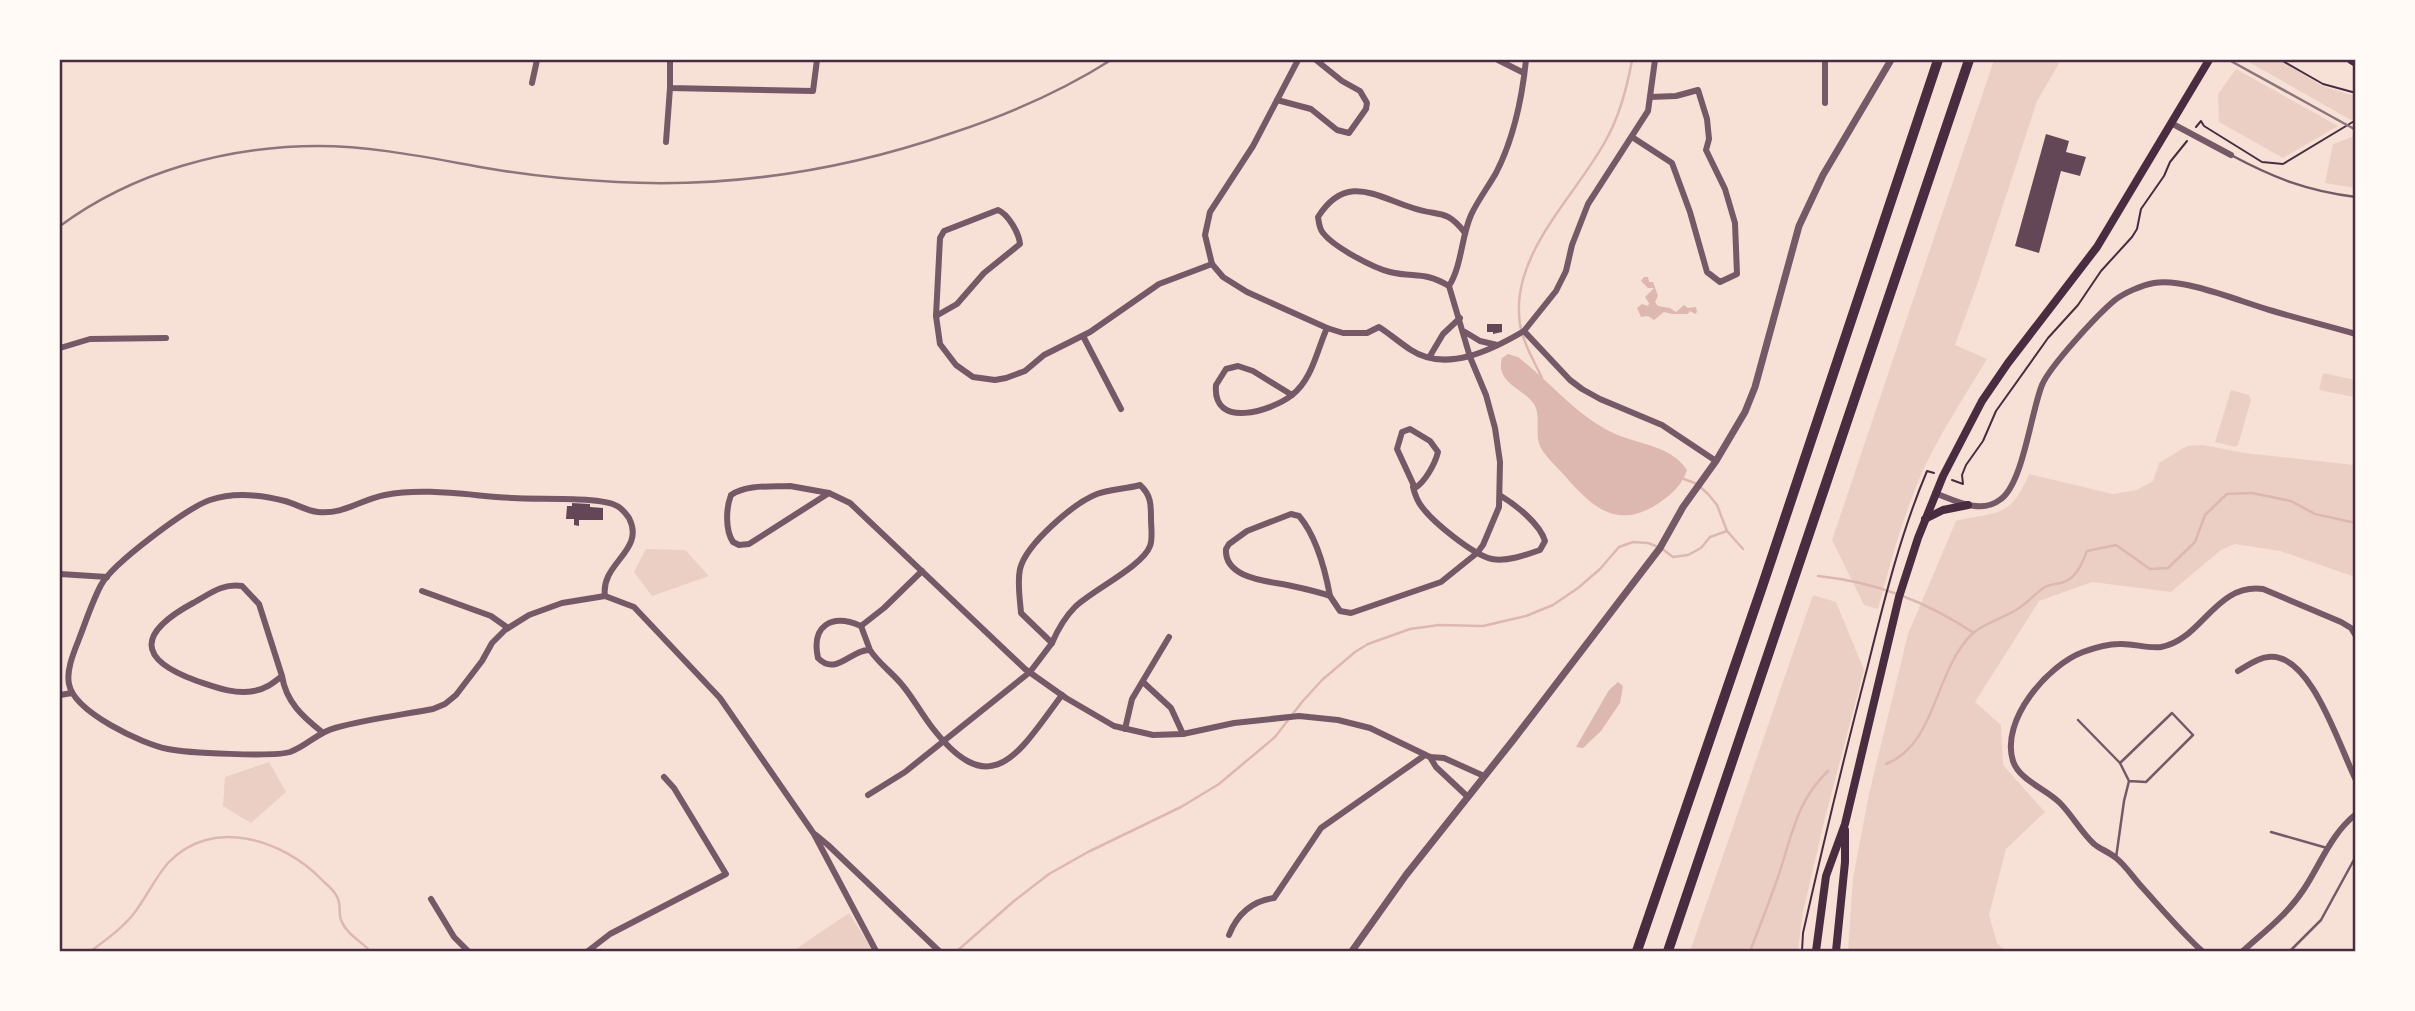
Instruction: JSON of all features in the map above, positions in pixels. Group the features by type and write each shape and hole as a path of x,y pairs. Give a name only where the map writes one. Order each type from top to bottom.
{"highway":[{"path":"1637,951 1938,60"},
{"path":"1668,951 1969,60"}],"main road":[{"path":"1816,951 1826,876 1845,824 1899,597 1935,493 1982,401 2097,247 2209,60"},
{"path":"2351,60 2356,63"},
{"path":"1925,519 1955,506 1968,505"},
{"path":"1836,951 1845,862 1845,824"}],"street":[{"path":"532,83 537,60"},
{"path":"666,142 670,60"},
{"path":"670,88 813,91 817,60"},
{"path":"1298,60 1253,146 1210,212 1205,235 1212,264 1223,276 1247,292 1327,328 1343,333 1367,332 1379,327 1412,351 1455,359 1470,357 1524,331 1556,291 1566,271 1572,245 1588,204 1648,111 1655,60"},
{"path":"1277,100 1311,109 1337,130 1349,133 1366,108 1364,97 1360,91 1342,81 1316,60"},
{"path":"1498,60 1524,73"},
{"path":"1449,286 1456,273 1472,214 1496,174 1505,152 1520,107 1526,60"},
{"path":"1825,60 1825,103"},
{"path":"1352,951 1406,875 1660,548 1684,507 1717,461 1745,412 1755,387 1799,226 1823,175 1891,60"},
{"path":"1632,137 1672,163 1690,212 1707,272 1720,282 1737,274 1735,223 1725,189 1706,150 1709,130 1698,90 1676,96 1650,97"},
{"path":"2171,123 2231,155"},
{"path":"1330,596 1250,578 1232,566 1226,558 1226,549 1247,531 1291,514 1299,516 1321,559 1330,596 1340,611 1351,613 1441,582 1477,553 1499,507 1500,461 1486,395 1470,357 1449,286 1431,276 1387,272 1353,255 1324,234 1318,217 1335,197 1347,192 1365,191 1423,212 1448,215 1465,233"},
{"path":"936,316 957,304 984,273 1020,244 1019,238 1001,211 944,231 940,238 936,316 942,348 965,373 982,379 1006,378 1025,371 1044,355 1083,336 1159,284 1212,264"},
{"path":"1935,493 1968,505 1980,506 2001,499 2009,490 2023,453 2043,382 2074,342 2116,299 2131,291 2153,283 2170,283 2230,297 2356,334"},
{"path":"1430,356 1443,334 1460,318"},
{"path":"1292,395 1254,371 1238,366 1226,369 1215,390 1217,399 1227,411 1238,414 1278,404 1292,395 1297,391 1315,362 1327,328"},
{"path":"1463,331 1480,341 1498,345"},
{"path":"1524,331 1570,380 1582,389 1662,425 1717,461"},
{"path":"1083,336 1121,409"},
{"path":"60,348 90,339 166,338"},
{"path":"1413,487 1419,485 1438,452 1430,441 1410,429 1402,432 1397,449 1417,500 1424,510 1477,553 1491,559 1534,552 1542,547 1545,541 1543,535 1501,496"},
{"path":"868,795 905,772 1030,672 1052,643 1059,627 1075,607 1115,579 1144,554 1150,545 1151,504 1148,492 1140,485 1111,490 1083,501 1041,538 1023,561 1019,571 1021,612 1052,643"},
{"path":"829,493 749,544 739,545 730,537 729,502 735,492 790,486 829,493 850,503 1030,672 1114,726 1153,735 1183,734 1234,723 1299,716 1338,720 1370,728 1428,756 1444,758 1484,776"},
{"path":"605,596 605,579 632,539 633,529 620,507 609,503 417,492 384,495 340,511 317,512 286,501 245,495 213,499 192,508 119,564 102,583 72,659 68,682 72,693 96,717 126,734 167,749 216,753 285,753 313,741 322,732 433,709 445,704 469,679 492,643 508,628 551,606 605,596 634,607 720,698 814,834 876,951"},
{"path":"870,650 861,650 850,659 834,665 821,662 818,658 816,636 825,625 842,622 860,626 884,608 922,571"},
{"path":"60,574 107,578"},
{"path":"282,676 267,688 256,691 228,691 166,668 154,657 151,642 163,626 186,607 222,586 242,586 259,604 294,707 302,717 322,732"},
{"path":"2202,951 2116,858 2092,843 2058,801 2028,779 2013,762 2012,740 2023,706 2051,673 2068,659 2119,643 2163,647 2175,642 2225,599 2251,587 2263,589 2341,622 2351,628 2356,636"},
{"path":"422,591 491,616 508,628"},
{"path":"860,626 870,650 903,685 943,741 968,763 986,767 1003,763 1026,743 1062,695"},
{"path":"1125,729 1132,699 1169,637"},
{"path":"2238,671 2270,656 2280,658 2296,668 2316,694 2356,780"},
{"path":"1143,682 1166,701 1183,734"},
{"path":"60,695 72,693"},
{"path":"1428,756 1468,797"},
{"path":"1229,935 1234,921 1258,900 1273,898 1321,828 1428,756"},
{"path":"588,951 610,934 726,874 674,788 664,777"},
{"path":"2243,951 2285,915 2305,888 2337,832 2356,814"},
{"path":"814,834 939,951"},
{"path":"431,899 454,937 468,951"}],"lane":[{"path":"2231,155 2263,173 2304,189 2356,197"},
{"path":"2120,763 2172,713 2193,735 2146,782 2129,781"},
{"path":"2078,720 2120,763 2129,781 2116,858"},
{"path":"2271,832 2327,848"},
{"path":"2290,951 2321,920 2356,856"}],"path":[{"path":"2281,60 2323,84 2356,93"},
{"path":"2200,122 2262,162 2283,164 2356,120"},
{"path":"1963,484 1962,475 1966,466 1983,441 2006,395 2048,338 2078,305 2101,271 2132,237 2137,229 2141,209 2164,176 2170,162 2182,149"},
{"path":"1802,951 1803,933 1830,812 1883,600 1910,512 1927,471"}],"shaded area":[{"path":"1994,60 2061,60 2037,101 1955,345 1987,359 1947,425 1917,483 1878,609 1864,605 1832,540"},
{"path":"2245,60 2280,60 2322,86 2355,96 2355,117 2351,120"},
{"path":"2236,69 2338,126 2283,158 2219,122 2218,94"},
{"path":"2355,136 2355,188 2325,183 2333,144"},
{"path":"1644,277 1653,282 1658,296 1655,302 1658,306 1676,312 1684,305 1688,308 1696,307 1697,312 1672,314 1664,312 1654,320 1648,316 1641,317 1637,308 1642,304 1648,306 1645,297 1654,288 1648,288 1641,281"},
{"path":"1508,354 1518,357 1598,425 1662,450 1680,461 1687,470 1679,485 1659,503 1630,515 1606,512 1595,505 1574,487 1539,445 1534,404 1506,379 1503,373 1502,358"},
{"path":"2323,373 2355,380 2354,397 2319,390"},
{"path":"2231,390 2249,395 2251,400 2238,445 2235,447 2215,442"},
{"path":"2203,445 2245,453 2355,465 2355,577 2280,551 2235,544 2221,550 2171,592 2092,582 2039,601 1975,702 2001,725 2003,765 2045,812 2006,849 1989,915 1997,943 2006,951 1848,951 1853,878 1869,794 1908,634 1956,521 1993,514 2009,506 2029,474 2113,494 2137,490 2153,481 2159,463 2187,446"},
{"path":"646,549 685,550 709,576 652,596 634,572"},
{"path":"1813,595 1836,602 1864,670 1823,826 1803,912 1798,951 1690,951"},
{"path":"1618,682 1623,686 1620,703 1601,731 1583,748 1576,747 1609,690"},
{"path":"269,762 286,792 251,823 223,806 225,777"},
{"path":"849,913 873,951 793,951"}],"building":[{"path":"2046,134 2069,141 2066,152 2086,157 2080,176 2061,171 2039,253 2015,246"},
{"path":"1487,324 1502,324 1502,332 1487,332"},
{"path":"572,503 603,508 603,520 579,520 579,526 574,525 574,519 566,519 567,506 572,506"}],"waterway":[{"path":"1542,378 1521,331 1519,299 1525,274 1534,250 1611,131 1628,81 1632,60"},
{"path":"1684,479 1697,484 1708,494 1717,505 1727,531 1743,549"},
{"path":"1886,764 1903,754 1916,740 1926,724 1950,666 1973,633 2020,608 2045,587 2071,578 2087,551 2116,545 2150,569 2168,568 2195,542 2205,515 2227,494 2252,493 2291,501 2315,514 2356,523"},
{"path":"957,951 1049,874 1181,807 1219,784 1275,737 1322,680 1368,644 1410,629 1439,625 1483,626 1526,616 1553,605 1578,588 1600,569 1619,547 1633,542 1648,543 1673,557 1688,555 1701,548 1710,537 1727,531"},
{"path":"1818,576 1880,588 1937,611 1974,633"},
{"path":"1750,951 1802,806 1828,771"},
{"path":"91,951 130,918 168,863 186,849 205,840 226,837 267,844 305,865 335,893 343,925 370,951"}],"railway":[{"path":"60,226 88,207 150,177 216,157 284,147 362,148 523,174 617,182 703,182 787,174 870,158 973,126 1054,92 1111,60"},
{"path":"2229,60 2356,130"}]}
